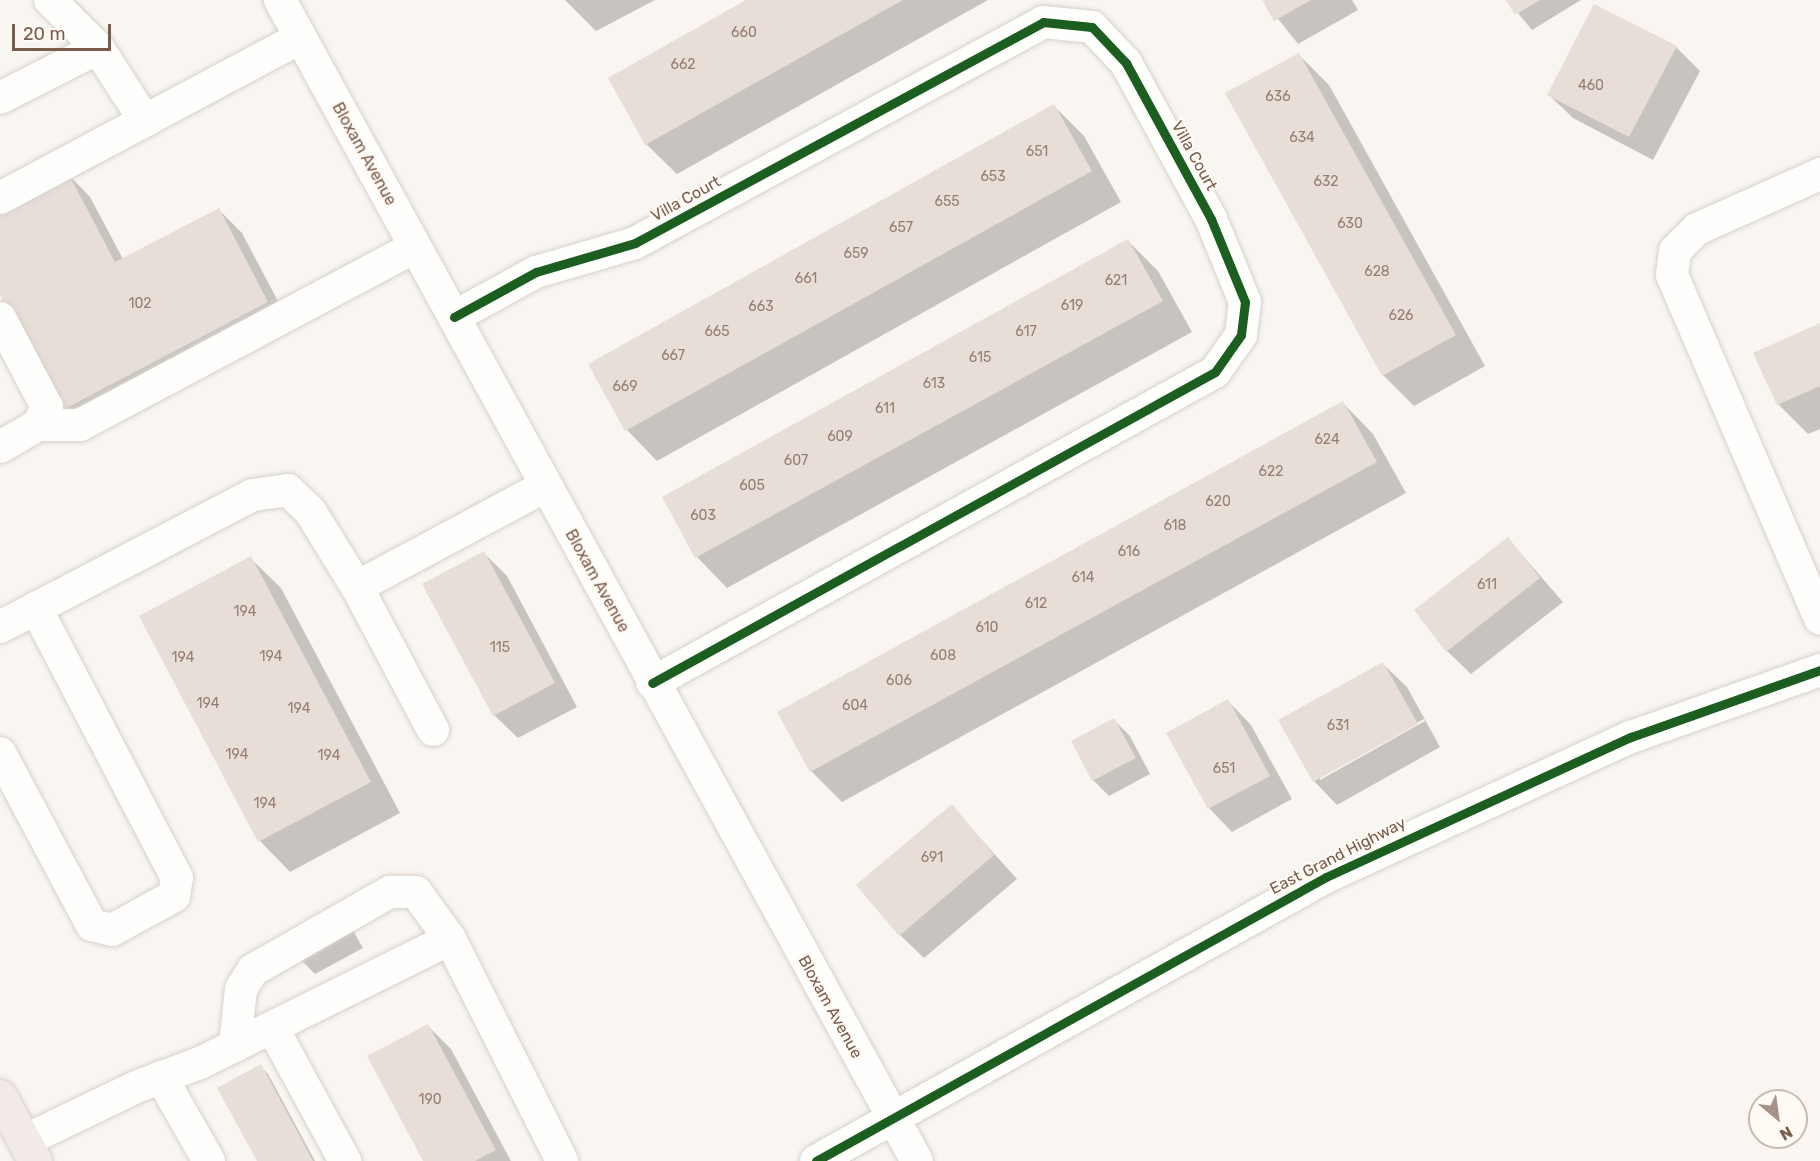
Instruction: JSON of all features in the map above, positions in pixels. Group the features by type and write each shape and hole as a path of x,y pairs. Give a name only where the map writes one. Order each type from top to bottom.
{"highway":[{"path":"0,1096 29,1151"}],"street":[{"path":"50,0 98,48 145,121"},
{"name":"Bloxam Avenue","path":"280,0 652,683 916,1161"},
{"name":"Villa Court","path":"454,317 536,272 635,243 1043,22 1092,27 1126,63 1211,219 1245,302 1241,335 1215,372 652,683"},
{"path":"0,198 300,38"},
{"path":"0,98 98,48"},
{"path":"1820,174 1697,230 1675,251 1672,275 1820,618"},
{"path":"0,447 38,425 80,425 415,247"},
{"path":"0,318 47,407 38,425"},
{"path":"357,586 545,486"},
{"path":"0,627 253,495 288,490 310,511 357,586 433,730"},
{"path":"0,753 92,925 112,930 174,896 177,878 36,608"},
{"name":"East Grand Highway","path":"816,1161 1326,877 1479,802 1631,737 1820,670"},
{"path":"235,1046 241,989 253,970 390,892 416,892 450,939 562,1161"},
{"path":"29,1151 161,1077 235,1046 450,939"},
{"path":"272,1027 345,1161"},
{"path":"161,1077 209,1161"}],"building":[{"path":"746,0 903,0 645,145 608,78"},
{"path":"1262,0 1311,0 1274,21"},
{"path":"1506,0 1540,0 1515,15"},
{"path":"1594,4 1677,46 1629,137 1547,95"},
{"path":"1299,53 1456,335 1382,376 1225,93"},
{"path":"1054,104 1092,171 625,431 588,364"},
{"path":"67,171 115,262 219,208 268,302 61,411 0,295 0,206"},
{"path":"1128,239 1163,301 695,558 662,497"},
{"path":"1820,323 1820,386 1777,405 1753,353"},
{"path":"1343,401 1377,462 810,772 777,712"},
{"path":"1508,537 1540,578 1446,652 1414,610"},
{"path":"484,551 555,683 493,716 422,584"},
{"path":"251,556 371,782 258,842 139,616"},
{"path":"1383,662 1418,724 1313,782 1278,720"},
{"path":"1228,699 1270,776 1208,809 1166,733"},
{"path":"1114,718 1136,758 1092,781 1071,741"},
{"path":"952,804 994,855 899,936 856,885"},
{"path":"428,1024 496,1150 475,1161 423,1161 367,1056"},
{"path":"261,1064 313,1161 257,1161 217,1088"}],"cycle path":[{"path":"454,317 536,272 635,243 1043,22 1092,27 1126,63 1211,219 1245,302 1241,335 1215,372 652,683"},
{"path":"816,1161 1326,877 1631,737 1820,670"}]}
